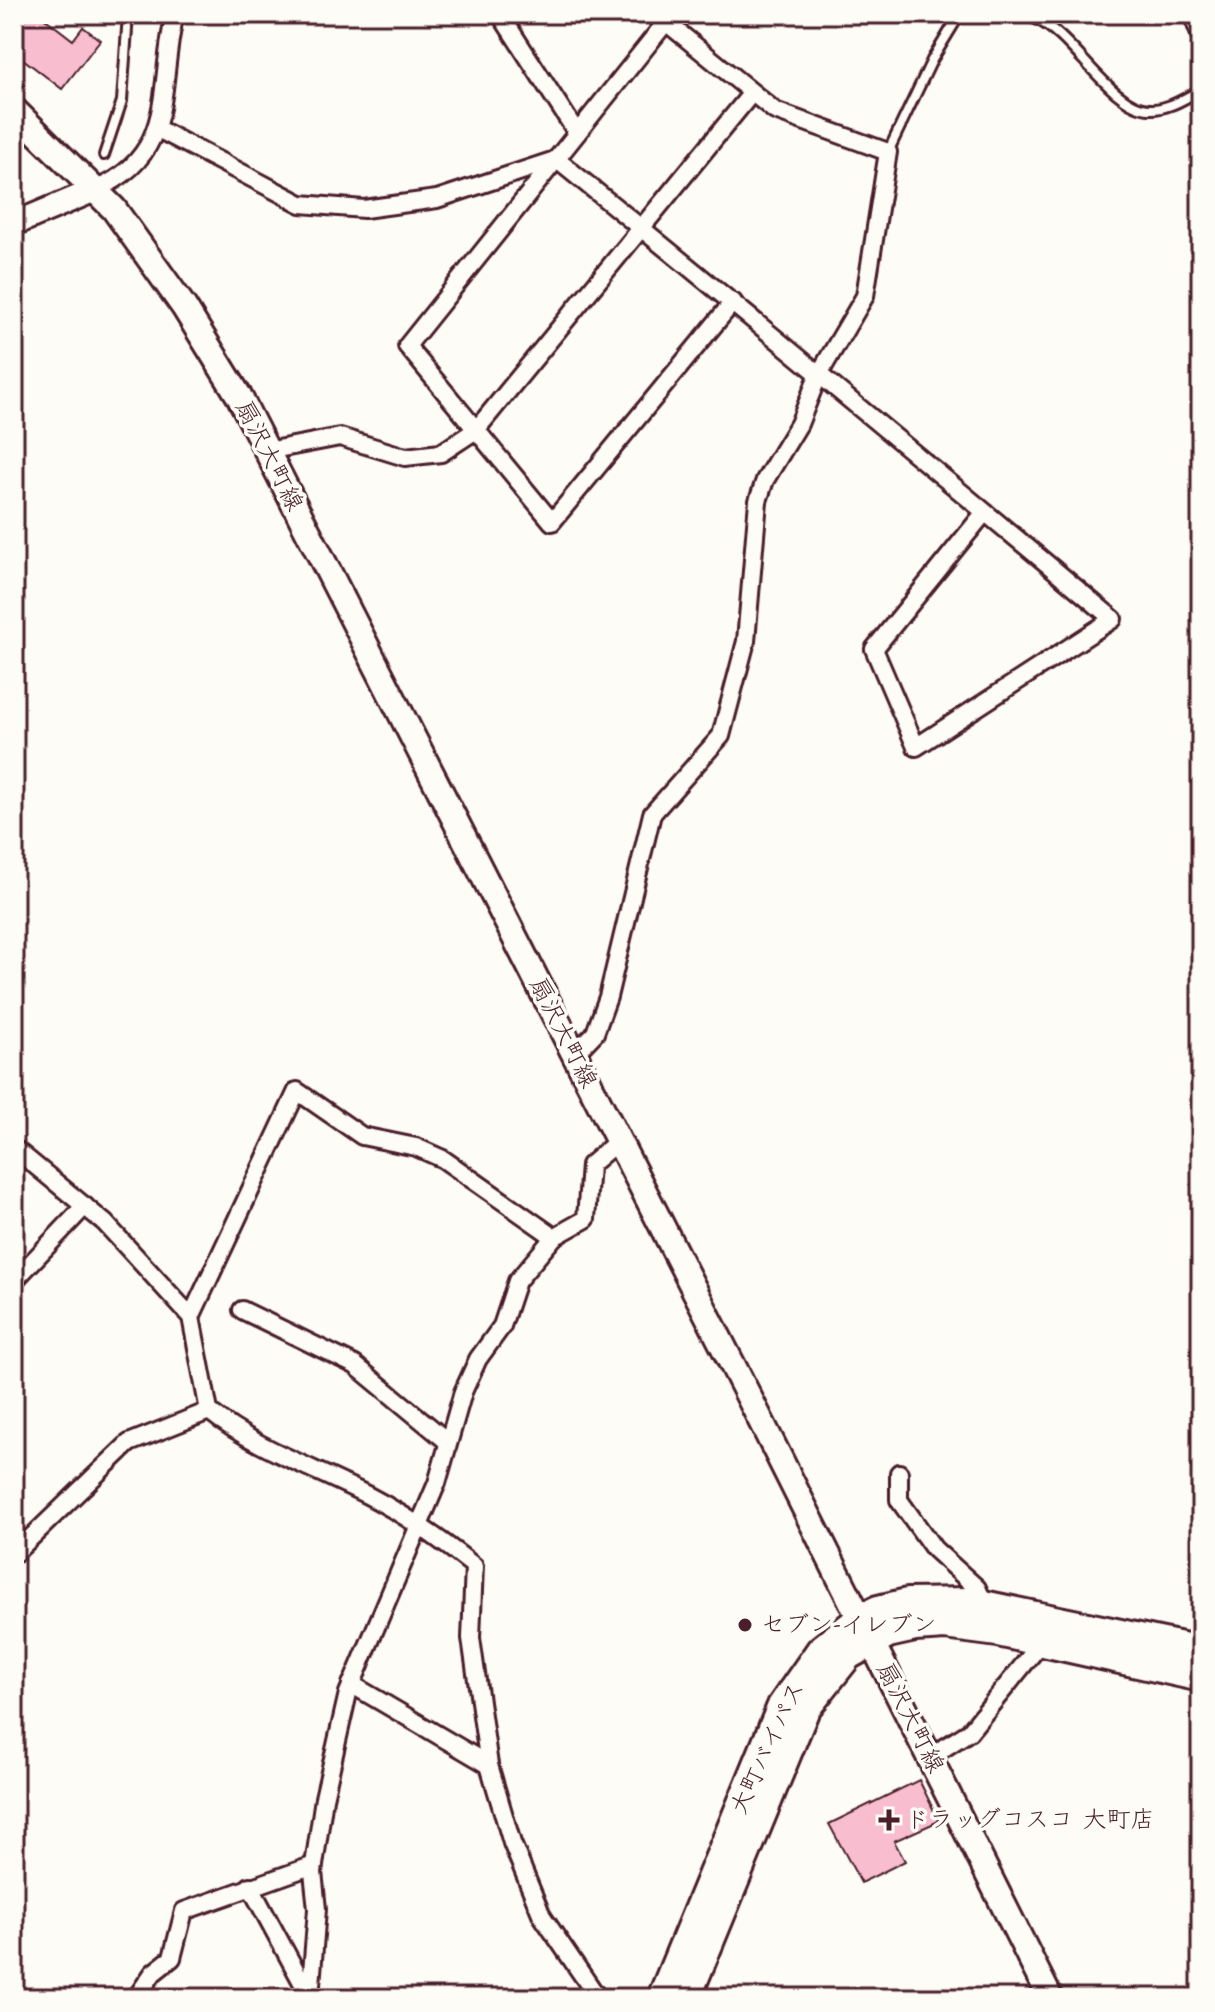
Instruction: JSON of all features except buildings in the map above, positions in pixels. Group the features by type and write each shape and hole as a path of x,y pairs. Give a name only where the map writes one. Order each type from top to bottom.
{"highway":[{"name":"大町バイパス","path":"686,1998 805,1709 829,1675 848,1655 878,1610 933,1600 985,1605 1201,1651"},
{"name":"大町バイパス","path":"662,1998 782,1706 821,1650 865,1630 945,1625 1042,1642 1201,1677"}],"main road":[{"name":"扇沢大町線","path":"14,110 97,189 159,269 209,344 267,451 618,1141 1050,1998"}],"street":[{"path":"14,224 114,182 142,157 158,129 175,14"},
{"path":"500,14 577,133"},
{"path":"1192,14 1201,37"},
{"path":"574,1055 595,1033 608,997 652,814 721,736 746,641 758,501 765,480 799,424 818,376 865,296 888,152 775,111 751,94 667,18 407,346 552,522 733,302"},
{"path":"267,451 340,437 405,457 441,453 476,430 751,94"},
{"path":"158,129 301,204 364,209 437,199 556,159"},
{"path":"556,159 733,302 818,376 985,512 1113,619 916,747 874,649 985,512"},
{"path":"191,1317 297,1091 362,1136 416,1147 443,1159 554,1237"},
{"path":"310,1998 317,1909 314,1865 324,1798 351,1684 420,1524 463,1392 478,1359 502,1326 517,1281 554,1237 586,1219 590,1165 618,1141"},
{"path":"14,1148 105,1223 191,1317 209,1411 237,1434 366,1494 420,1524 474,1566 471,1638 489,1765 512,1843 542,1916 598,1998"},
{"path":"14,1281 85,1206"},
{"path":"242,1310 355,1365 448,1442"},
{"path":"14,1554 129,1443 209,1411"},
{"path":"899,1473 899,1500 934,1549 977,1588 985,1605"},
{"path":"930,1757 969,1732 1042,1642"},
{"path":"351,1684 489,1765"},
{"path":"136,1998 153,1973 172,1958 184,1911 314,1865"},
{"path":"250,1886 310,1998"}],"lane":[{"path":"104,155 122,101 128,14"},
{"path":"888,152 932,60 960,14"},
{"path":"1012,14 1037,19 1080,54 1121,97 1136,108 1152,110 1175,104 1201,90"}],"place":[{"name":"セブン-イレブン","path":"745,1625"},
{"name":"ドラッグコスコ 大町店","path":"889,1820"}]}
